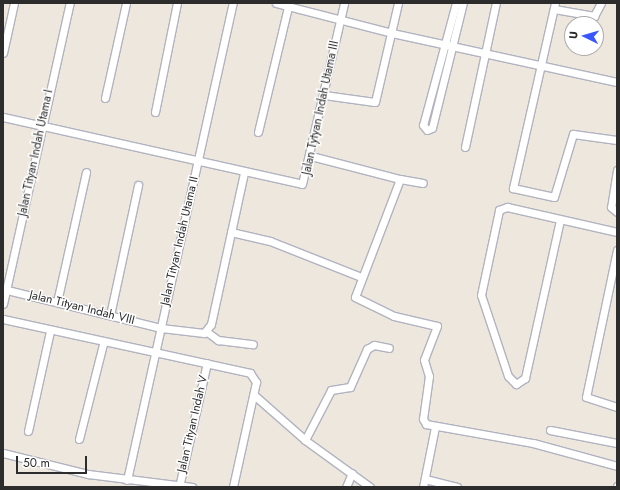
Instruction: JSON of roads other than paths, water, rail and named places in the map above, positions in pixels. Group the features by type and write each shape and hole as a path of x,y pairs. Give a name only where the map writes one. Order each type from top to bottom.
{"street":[{"path":"3,54 14,3"},
{"name":"Jalan Tityan Indah Utama I","path":"3,304 5,289 70,3"},
{"path":"105,98 126,3"},
{"path":"155,112 177,3"},
{"name":"Jalan Tityan Indah Utama II","path":"127,480 234,3"},
{"path":"276,3 289,4 340,20 392,33 617,82"},
{"name":"Jalan Tytyan Indah Utama III","path":"3,117 244,173 302,184 311,156 344,3"},
{"path":"324,95 375,102 398,3"},
{"path":"456,3 423,125 427,130 432,128 463,3"},
{"path":"465,147 496,3"},
{"path":"601,3 594,16 554,6 513,188 554,197 573,134 617,140"},
{"path":"258,132 289,4"},
{"path":"311,156 400,179 423,183"},
{"path":"617,170 611,207 617,212"},
{"path":"57,302 86,172"},
{"path":"244,173 207,332 218,340 253,344"},
{"path":"400,179 354,297 358,302 398,318 437,326 424,362 429,376 423,419 435,427 533,443 617,466"},
{"path":"110,315 138,185"},
{"path":"560,220 525,378 516,384 508,376 481,295 497,216 507,207 617,232"},
{"path":"231,232 274,242 361,277"},
{"path":"617,250 586,397 617,407"},
{"name":"Jalan Tityan Indah VIII","path":"5,289 161,328 207,332"},
{"path":"3,319 103,344 154,355 207,363 254,375 254,395 233,487"},
{"path":"28,432 50,331"},
{"path":"79,439 103,344"},
{"path":"305,440 331,390 350,387 367,349 374,345 389,348"},
{"name":"Jalan Tityan Indah V","path":"180,486 207,363"},
{"path":"254,395 305,440 370,487"},
{"path":"423,487 435,427"},
{"path":"550,430 617,443"},
{"path":"3,453 127,480 192,487"},
{"path":"346,487 352,473"},
{"path":"425,479 457,487"}]}
